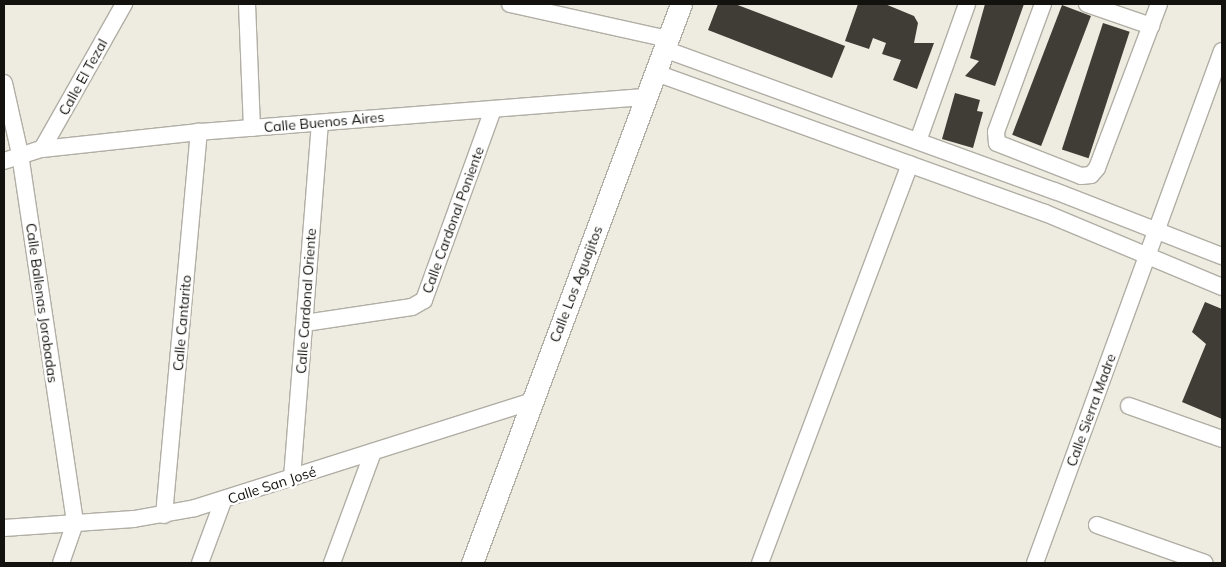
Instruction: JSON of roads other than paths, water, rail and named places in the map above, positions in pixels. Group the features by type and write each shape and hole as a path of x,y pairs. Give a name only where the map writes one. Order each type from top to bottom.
{"street":[{"name":"Calle El Tezal","path":"42,150 124,4"},
{"path":"247,4 252,128"},
{"path":"510,4 537,7 666,44 1222,256"},
{"name":"Calle Los Aguajitos","path":"472,563 681,4"},
{"path":"918,141 967,4"},
{"path":"1043,4 996,132 997,143 1081,176 1091,175 1097,168 1159,4"},
{"path":"1087,4 1151,26"},
{"path":"1157,230 1222,51"},
{"path":"656,73 1045,213 1222,287"},
{"name":"Calle Ballenas Jorobadas","path":"4,83 20,154 75,523"},
{"name":"Calle Buenos Aires","path":"4,161 20,154 42,150 199,132 646,97"},
{"name":"Calle Cardonal Poniente","path":"305,322 412,307 424,300 493,109"},
{"name":"Calle Cardonal Oriente","path":"292,478 320,123"},
{"name":"Calle Cantarito","path":"164,515 199,132"},
{"path":"760,563 910,164"},
{"name":"Calle Sierra Madre","path":"1035,563 1157,230"},
{"name":"Calle San José","path":"4,528 164,515 223,501 532,401"},
{"path":"1129,406 1222,439"},
{"path":"332,563 373,452"},
{"path":"200,563 223,501"},
{"path":"61,563 75,523"},
{"path":"1097,525 1204,563"}]}
